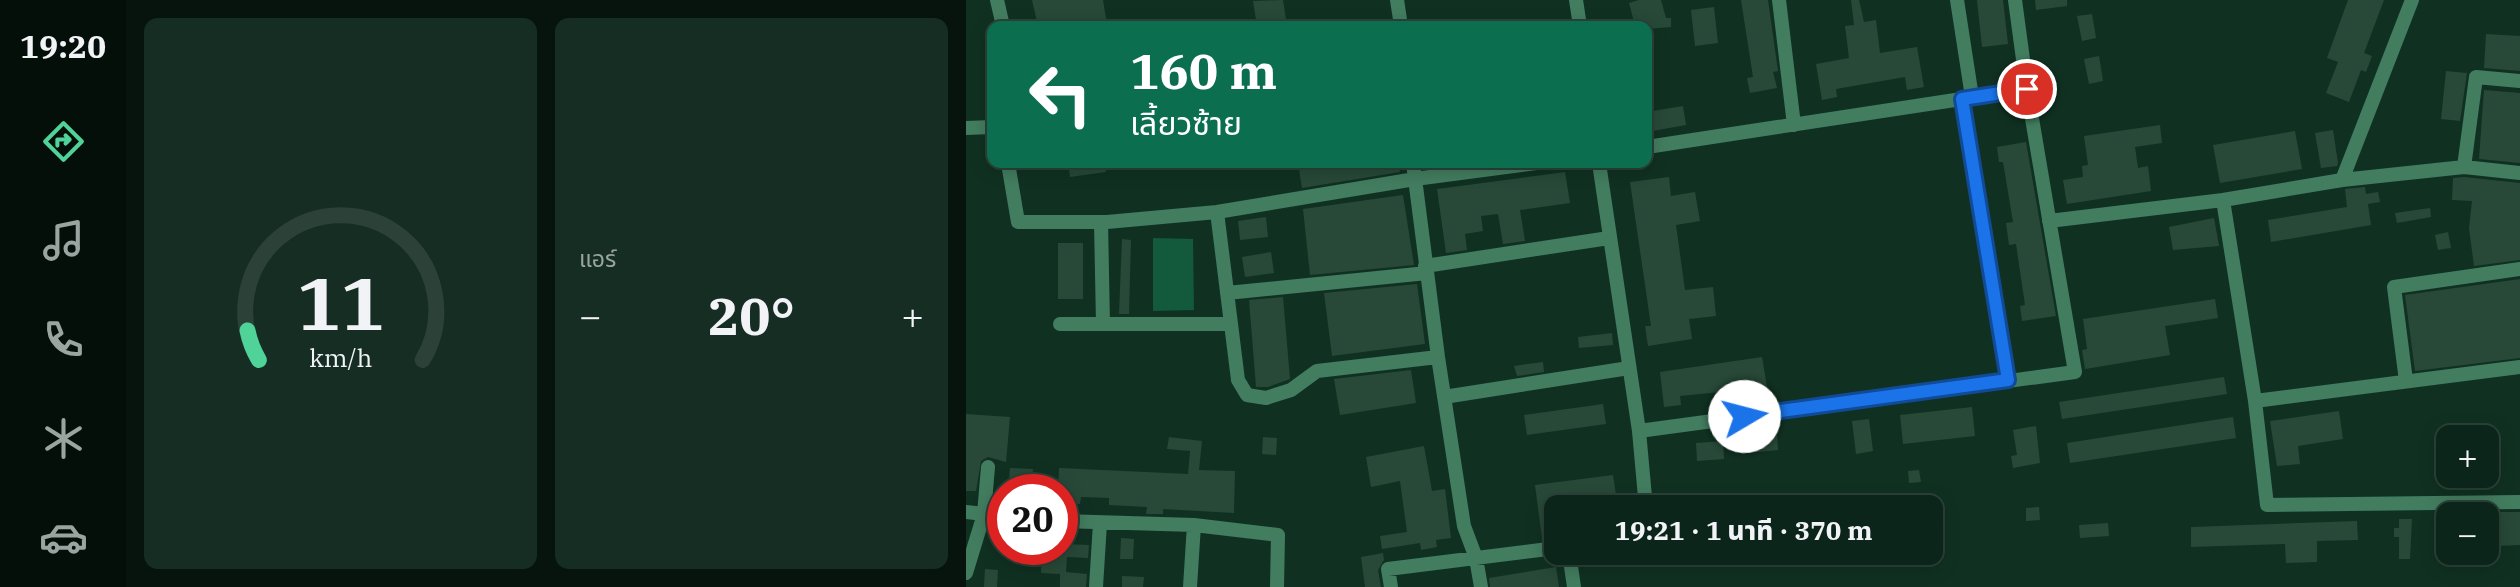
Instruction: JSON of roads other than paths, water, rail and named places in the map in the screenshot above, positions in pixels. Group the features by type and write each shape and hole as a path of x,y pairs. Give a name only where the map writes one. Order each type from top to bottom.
{"lane":[{"path":"997,0 1002,21"},
{"path":"1396,0 1400,21"},
{"path":"1576,0 1579,21"},
{"path":"1779,0 1794,125"},
{"path":"1957,0 1967,98 2008,380"},
{"path":"1639,431 2075,372 2027,89 2015,0"},
{"path":"2342,180 2412,0"},
{"path":"2464,167 2476,76 2520,81"},
{"path":"1652,146 2027,89"},
{"path":"966,128 987,127"},
{"path":"2049,222 2223,201 2342,180 2464,167 2520,173"},
{"path":"1009,168 1017,222 1101,222 1217,212 1498,168"},
{"path":"1414,168 1438,357 1464,526 1476,558 1481,587"},
{"path":"1600,168 1639,431 1645,495"},
{"path":"2223,201 2255,401 2267,505 2520,502"},
{"path":"1217,212 1238,380 1247,395 1266,398 1290,390 1317,371 1438,357"},
{"path":"1101,222 1103,324"},
{"path":"1227,293 1426,269 1609,238"},
{"path":"2406,381 2394,287 2520,269"},
{"path":"1060,324 1231,324"},
{"path":"2255,401 2520,367"},
{"path":"1444,397 1629,368"},
{"path":"967,578 984,514 988,467"},
{"path":"966,512 987,514"},
{"path":"1078,522 1194,525 1278,535 1278,587"},
{"path":"1096,587 1100,523"},
{"path":"1190,587 1194,525"},
{"path":"1391,587 1388,569 1544,550"},
{"path":"1571,565 1574,587"}]}
